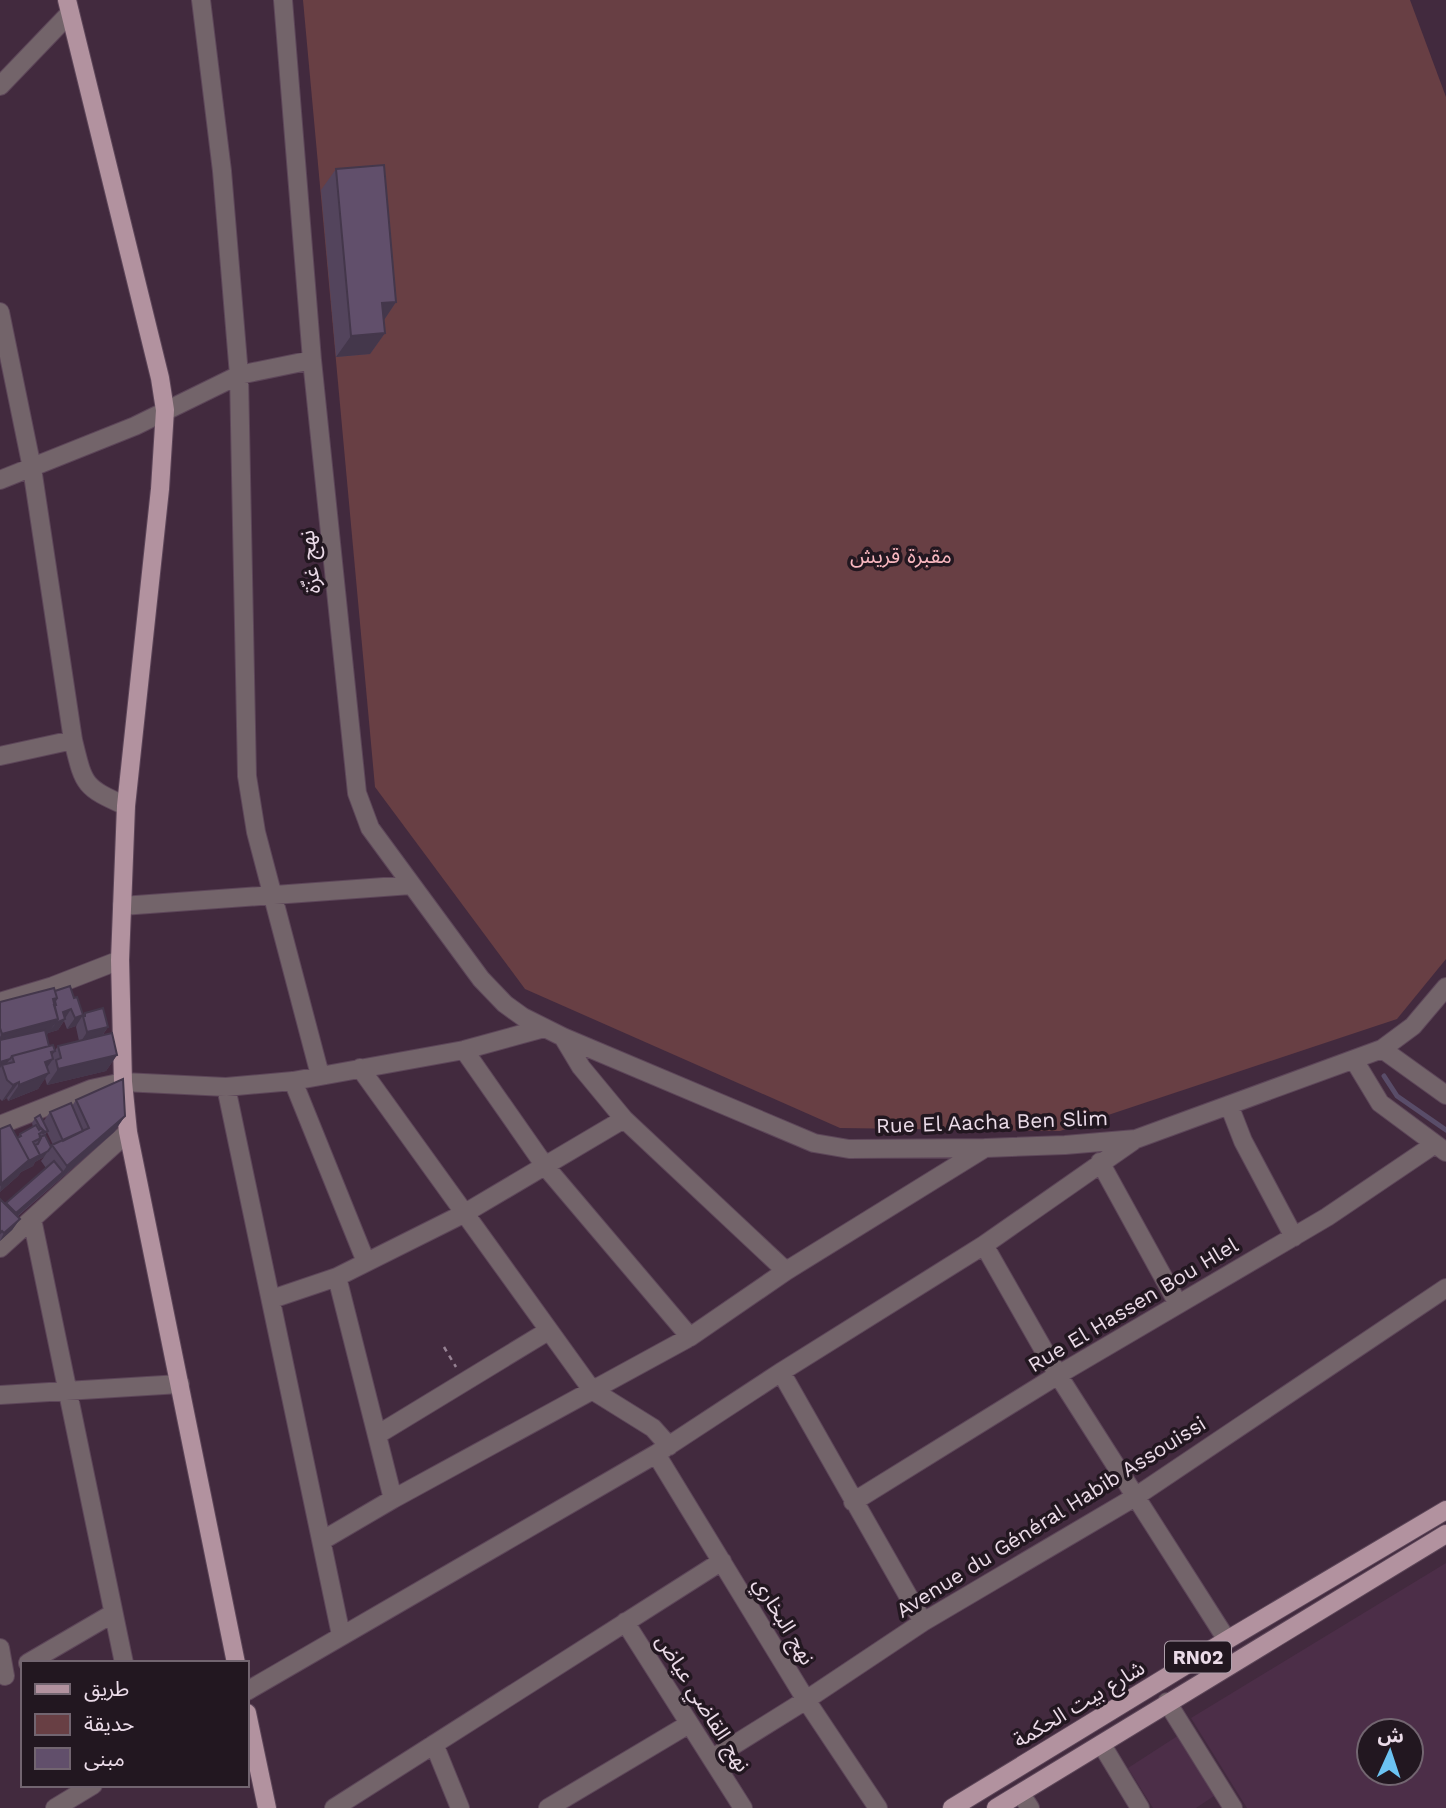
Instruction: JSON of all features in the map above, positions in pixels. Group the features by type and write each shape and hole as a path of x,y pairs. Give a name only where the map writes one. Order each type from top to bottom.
{"main road":[{"path":"68,6 160,378 165,410 160,489 125,806 120,960 123,1082 128,1132 236,1661"},
{"name":"شارع بيت الحكمة","path":"952,1808 1446,1510"},
{"name":"شارع بيت الحكمة","path":"996,1808 1026,1801 1102,1745 1167,1702 1244,1659 1446,1534"},
{"path":"1361,1559 1371,1579"},
{"path":"248,1718 267,1808"}],"street":[{"path":"201,0 222,171 239,375 247,776 256,832 320,1075"},
{"name":"نهج غزّة","path":"283,0 312,360 357,793 370,828 481,979 505,1004 563,1037"},
{"path":"0,86 68,6"},
{"path":"0,312 32,468 72,740 80,769 91,788 125,806"},
{"path":"0,480 135,426 239,375 312,360"},
{"path":"0,756 72,740"},
{"path":"122,906 411,885"},
{"path":"0,1002 53,986 120,960"},
{"name":"Rue El Aacha Ben Slim","path":"563,1037 814,1143 849,1149 1065,1145 1136,1139 1381,1049 1413,1026 1446,987"},
{"path":"0,1125 91,1089 123,1082 226,1087 293,1081 464,1050 544,1028"},
{"path":"563,1037 581,1067 624,1119 786,1271"},
{"path":"1381,1049 1446,1095"},
{"path":"464,1050 545,1166 690,1337"},
{"path":"1354,1060 1380,1102 1440,1148"},
{"path":"360,1068 592,1390"},
{"path":"293,1081 366,1262"},
{"path":"226,1087 341,1635"},
{"path":"1229,1105 1243,1141 1294,1237"},
{"path":"272,1299 337,1277 465,1213 624,1119"},
{"path":"0,1248 128,1132"},
{"path":"248,1690 663,1450 781,1372 984,1245 1136,1139"},
{"path":"323,1540 690,1337 786,1271 986,1148"},
{"name":"Rue El Hassen Bou Hlel","path":"853,1502 1058,1375 1440,1148"},
{"path":"1100,1162 1178,1304"},
{"path":"33,1219 124,1661"},
{"path":"984,1245 1058,1375 1227,1640"},
{"path":"337,1277 393,1499"},
{"name":"Avenue du Général Habib Assouissi","path":"713,1758 923,1622 1135,1497 1446,1288"},
{"path":"377,1435 548,1331"},
{"path":"781,1372 923,1622"},
{"path":"0,1395 180,1384"},
{"name":"نهج البخاري","path":"592,1390 653,1428 722,1561 806,1700 878,1808"},
{"path":"334,1808 357,1801 434,1744 722,1561"},
{"path":"31,1661 112,1614"},
{"name":"نهج القاضي عياض","path":"625,1622 743,1808"},
{"path":"0,1648 3,1678 21,1667"},
{"path":"1167,1702 1233,1808"},
{"path":"548,1808 689,1724"},
{"path":"434,1744 460,1808"},
{"path":"1102,1745 1140,1808"},
{"path":"55,1808 90,1787"}],"path":[{"path":"444,1347 465,1381"}],"shaded area":[{"path":"1446,1563 1446,1808 1247,1808 1191,1718"},
{"path":"1179,1735 1217,1794 1196,1808 1153,1808 1128,1768"}],"green space":[{"name":"مقبرة قريش","path":"303,0 1410,0 1446,97 1446,959 1397,1019 1060,1131 840,1128 525,989 375,787"}],"building":[{"path":"384,165 396,302 382,303 385,333 351,336 336,169"},
{"path":"70,986 83,1015 75,1018 71,1009 63,1012 65,1019 56,1023 58,1019 54,1005 57,998 55,991"},
{"path":"54,988 57,998 53,999 58,1019 2,1034 0,1002"},
{"path":"103,1008 108,1027 87,1032 83,1016 85,1013"},
{"path":"45,1030 49,1046 0,1062 0,1040"},
{"path":"112,1033 117,1055 58,1069 56,1060 61,1058 58,1046"},
{"path":"53,1045 53,1059 45,1062 49,1073 19,1085 19,1082 13,1085 7,1080 2,1065 14,1062 12,1056"},
{"path":"123,1079 125,1116 67,1166 52,1145 89,1128 76,1100"},
{"path":"71,1103 83,1131 63,1141 50,1112"},
{"path":"40,1115 48,1131 43,1133 35,1118"},
{"path":"10,1125 29,1160 1,1184 0,1129"},
{"path":"36,1125 39,1130 41,1128 44,1131 39,1134 41,1138 33,1142 40,1155 27,1162 29,1160 17,1138"},
{"path":"45,1135 51,1147 39,1156 35,1145 40,1137"},
{"path":"54,1161 63,1172 16,1213 6,1203"},
{"path":"0,1199 20,1219 4,1233 0,1233"}],"waterway":[{"path":"1384,1076 1397,1096 1446,1130"}]}
